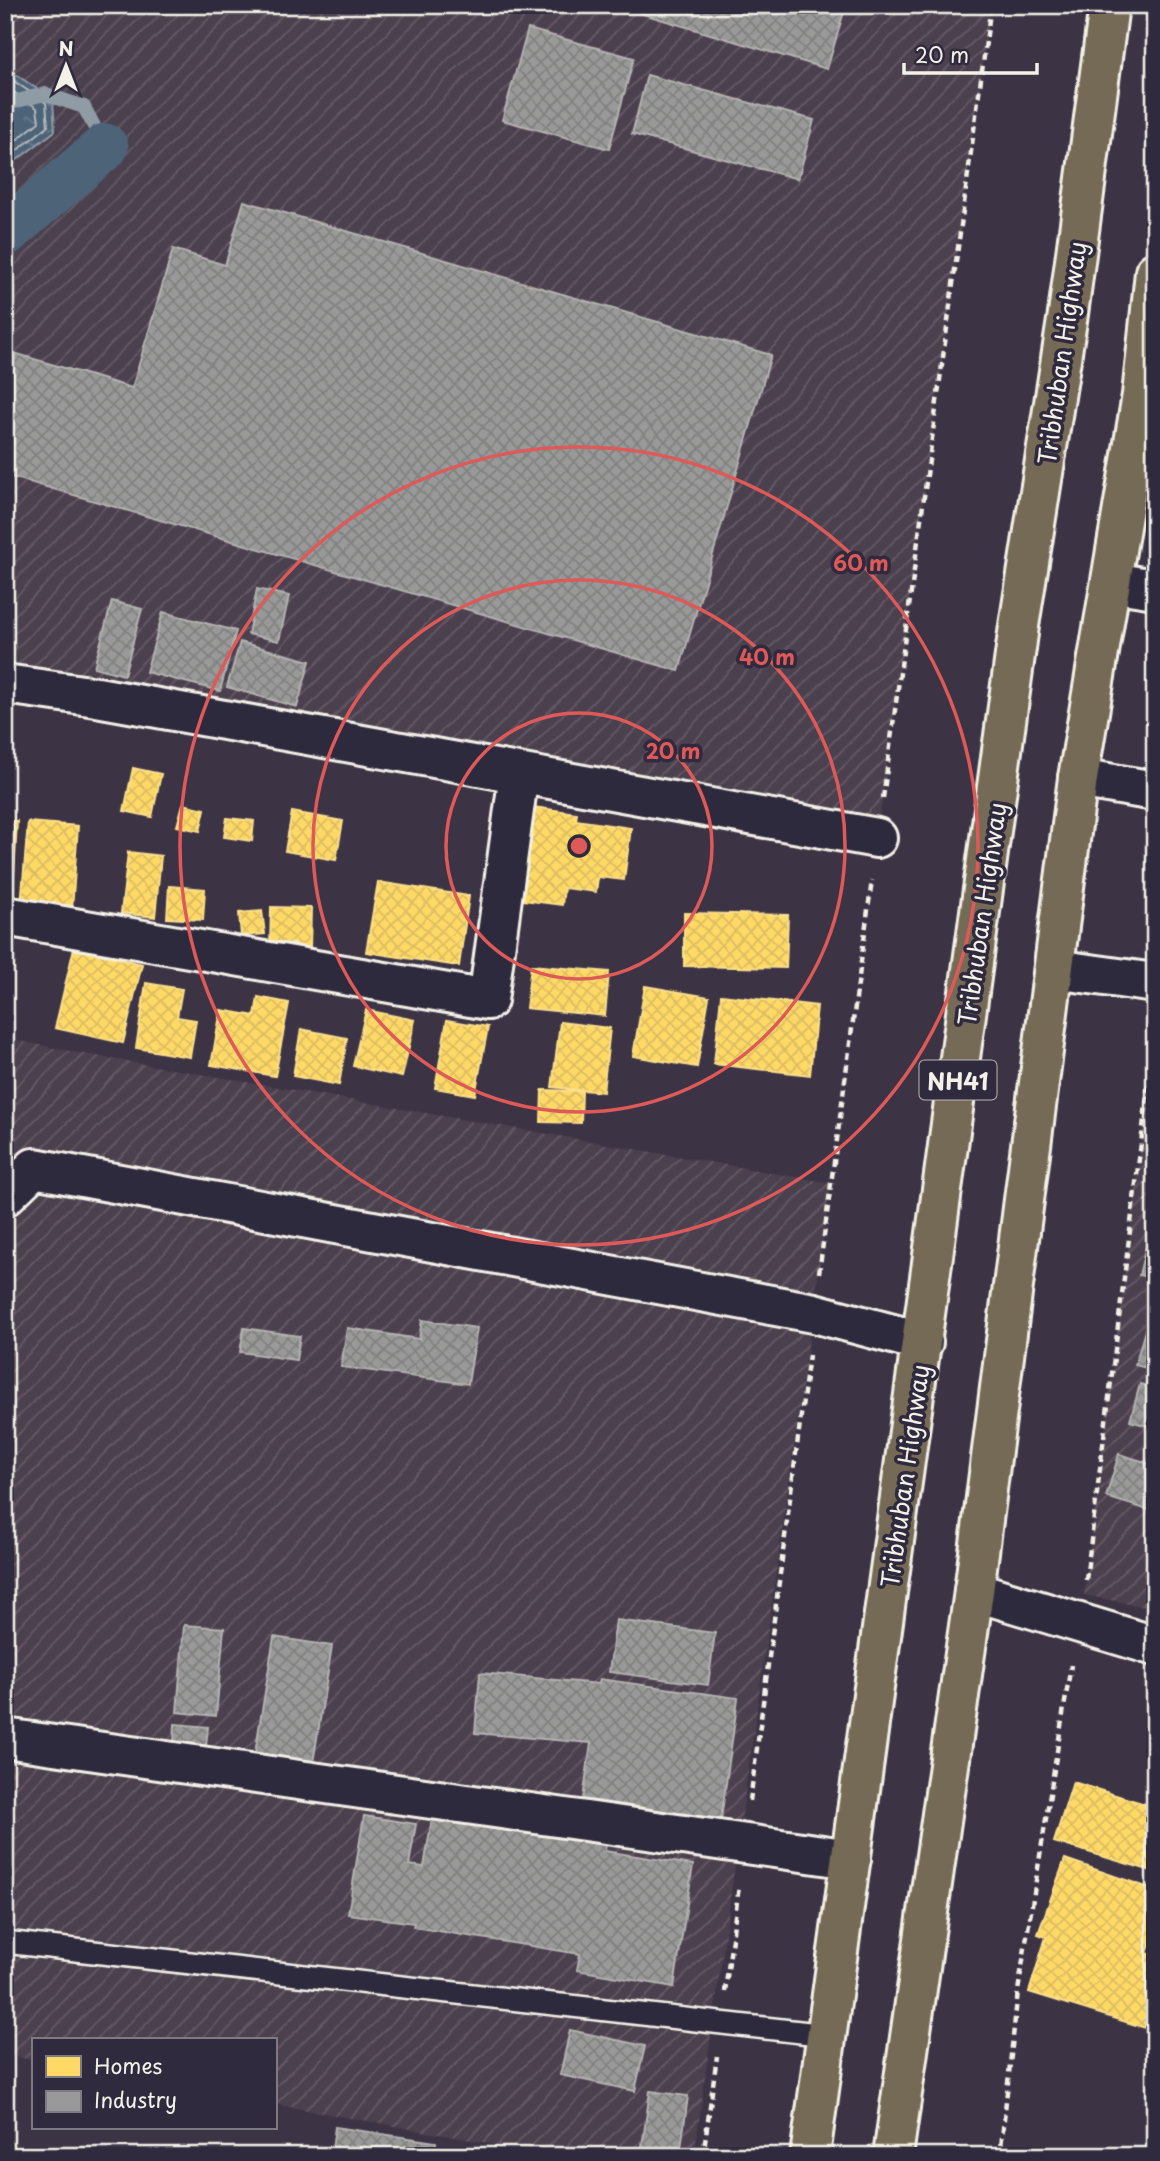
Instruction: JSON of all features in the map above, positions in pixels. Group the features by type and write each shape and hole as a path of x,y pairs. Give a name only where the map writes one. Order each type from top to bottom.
{"highway":[{"name":"Tribhuban Highway","path":"810,2156 1019,626 1068,314 1110,5"},
{"path":"893,2156 974,1591 1078,778 1111,582 1149,396 1155,272"}],"street":[{"path":"1111,582 1155,589"},
{"path":"5,684 97,697 877,838"},
{"path":"5,916 488,1000 519,773"},
{"path":"1078,778 1155,791"},
{"path":"1054,969 1155,983"},
{"path":"5,1196 33,1168 814,1313 923,1342"},
{"path":"974,1591 1155,1646"},
{"path":"5,1738 851,1859"}],"lane":[{"path":"5,1942 827,2035"}],"path":[{"path":"703,2156 877,838 991,5"}],"shaded area":[{"path":"5,5 991,5 877,838 5,684"},
{"path":"1155,1032 1155,1609 1084,1595"},
{"path":"5,1038 831,1183 694,2156 558,2156 276,2104 276,2038 32,2038 32,2060 5,2055"}],"water":[{"path":"5,67 53,100 55,131 5,169"}],"building: Homes":[{"path":"133,768 161,774 152,817 124,811"},
{"path":"183,804 205,809 200,831 177,826"},
{"path":"526,806 577,813 576,820 631,828 624,880 598,877 596,892 564,888 562,905 514,899"},
{"path":"292,812 343,821 336,860 285,851"},
{"path":"227,818 254,821 252,841 224,837"},
{"path":"5,821 17,821 13,895 5,895"},
{"path":"28,822 78,826 72,910 21,905"},
{"path":"128,852 161,856 155,917 121,913"},
{"path":"378,882 469,896 459,966 366,952"},
{"path":"169,886 205,889 203,920 167,918"},
{"path":"271,907 311,908 310,949 270,948"},
{"path":"262,911 265,934 241,936 239,913"},
{"path":"684,913 788,915 786,968 684,966"},
{"path":"74,948 142,964 123,1043 55,1028"},
{"path":"531,965 609,972 605,1016 526,1008"},
{"path":"146,983 182,989 177,1017 196,1020 190,1057 136,1048"},
{"path":"645,986 709,997 697,1067 633,1056"},
{"path":"721,995 817,1006 810,1075 714,1064"},
{"path":"258,997 289,1003 275,1076 211,1065 221,1010 255,1016"},
{"path":"366,1010 415,1020 402,1077 353,1066"},
{"path":"447,1020 488,1027 475,1095 435,1088"},
{"path":"560,1022 610,1028 603,1092 552,1087"},
{"path":"301,1029 347,1038 339,1085 293,1076"},
{"path":"542,1090 582,1091 581,1123 541,1122"},
{"path":"1073,1782 1155,1807 1155,1872 1054,1842"},
{"path":"1065,1859 1155,1890 1155,1931 1147,1953 1155,1956 1155,2031 1029,1992 1046,1937 1038,1934"}],"building: Industry":[{"path":"613,5 846,5 827,69"},
{"path":"528,29 634,58 609,149 502,120"},
{"path":"647,75 814,120 798,179 632,134"},
{"path":"244,201 771,355 679,671 5,475 5,384 14,353 132,388 173,249 225,265"},
{"path":"257,589 289,596 279,641 248,634"},
{"path":"112,601 142,609 124,675 94,667"},
{"path":"163,612 236,631 220,691 146,672"},
{"path":"240,642 310,661 297,707 227,687"},
{"path":"1150,1230 1155,1231 1155,1279 1139,1275"},
{"path":"422,1320 477,1328 468,1384 341,1367 347,1328 419,1339"},
{"path":"1148,1320 1155,1322 1155,1370 1135,1365"},
{"path":"244,1328 300,1336 296,1360 240,1352"},
{"path":"1140,1384 1155,1388 1155,1428 1130,1421"},
{"path":"1119,1454 1155,1465 1155,1512 1106,1497"},
{"path":"1155,1546 1155,1578 1145,1575"},
{"path":"616,1620 715,1633 708,1685 609,1672"},
{"path":"184,1625 224,1628 216,1716 177,1712"},
{"path":"274,1637 332,1646 313,1763 255,1753"},
{"path":"480,1673 599,1684 600,1679 738,1698 721,1819 583,1799 591,1743 475,1733"},
{"path":"175,1724 208,1727 206,1746 174,1743"},
{"path":"433,1812 606,1843 605,1851 693,1865 674,1987 577,1970 580,1954 413,1927 414,1923 348,1914 364,1816 416,1824 409,1865 424,1867"},
{"path":"570,2030 645,2046 635,2091 560,2075"},
{"path":"650,2091 688,2096 680,2156 641,2153"},
{"path":"335,2127 436,2142 434,2156 331,2156"}],"waterway":[{"path":"5,104 45,94 84,107 105,147"},
{"path":"5,233 105,147"}]}
